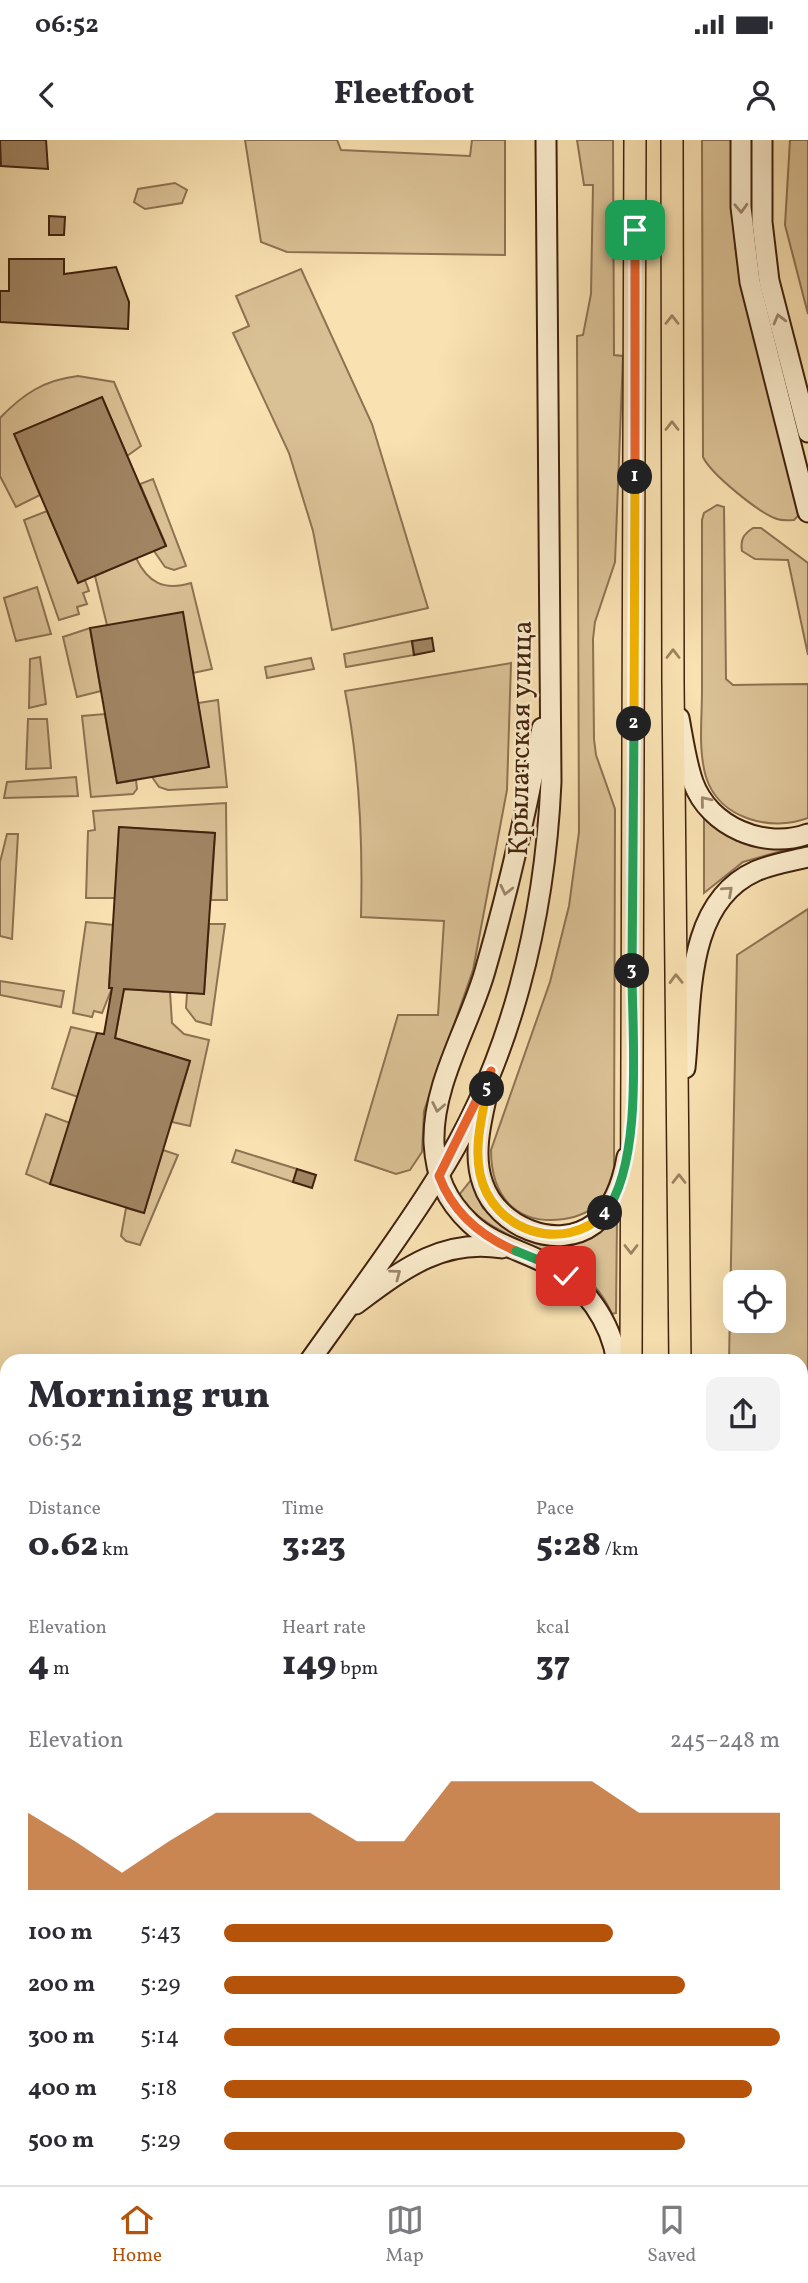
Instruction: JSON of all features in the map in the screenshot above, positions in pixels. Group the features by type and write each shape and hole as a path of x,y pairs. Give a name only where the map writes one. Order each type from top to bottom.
{"main road":[{"name":"Крылатская улица","path":"315,1354 439,1176 491,1071 529,951 543,880 549,833 552,680 547,140"},
{"path":"631,1354 635,140"},
{"path":"672,140 673,683 680,1354"},
{"path":"741,140 741,207 750,282 808,512"},
{"path":"762,140 762,222 769,281 808,432"},
{"path":"552,680 488,961 439,1099 435,1143 439,1176 446,1196 457,1210 491,1239 548,1264 583,1292 609,1332 615,1354"},
{"path":"673,683 693,783 702,800 732,827 750,837 795,839 808,834"},
{"path":"679,1121 697,950 709,915 719,898 756,871 808,856"},
{"path":"491,1071 480,1128 480,1172 491,1200 514,1225 533,1232 563,1234 582,1232 596,1223 615,1196 625,1170 631,1132"},
{"path":"342,1315 411,1264 429,1254 472,1245 513,1250"}],"shaded area":[{"path":"245,140 337,140 341,150 470,156 472,140 505,140 505,255 287,252 261,242"},
{"path":"577,140 613,140 614,355 623,356 615,562 595,622 593,639 596,755 615,809 614,1169 604,1196 591,1209 574,1217 547,1220 532,1218 520,1212 501,1194 492,1166 491,1150 550,982 569,906 579,832 577,336 583,335 591,294 593,185 584,185"},
{"path":"702,140 733,140 735,245 741,285 797,507 798,516 794,520 777,519 759,509 725,483 703,457"},
{"path":"790,140 808,140 808,314 785,225"},
{"path":"175,183 187,190 182,203 145,209 134,202 138,189"},
{"path":"301,269 372,424 428,608 332,630 313,531 289,453 233,333 249,326 236,296"},
{"path":"78,376 114,382 141,446 127,456 102,397 15,434 40,495 16,507 0,476 0,418 17,402 44,385"},
{"path":"153,479 186,566 174,570 165,567 154,551 166,545 140,484"},
{"path":"717,505 724,507 726,679 733,685 808,684 808,818 794,822 763,822 734,812 722,803 706,777 701,734 702,520 704,513"},
{"path":"47,511 78,583 85,580 89,591 83,593 87,604 77,607 79,614 59,620 24,520"},
{"path":"753,528 761,528 808,563 808,655 788,560 755,559 742,551 743,537"},
{"path":"136,558 146,574 158,583 173,586 191,583 212,669 193,673 107,625 95,576"},
{"path":"37,587 51,634 16,641 4,598"},
{"path":"90,628 101,691 77,697 63,637"},
{"path":"412,641 414,655 346,667 344,654"},
{"path":"40,657 46,704 29,708 30,659"},
{"path":"311,658 314,669 267,678 265,667"},
{"path":"511,663 507,790 473,970 424,1111 422,1152 410,1170 396,1174 355,1160 398,1015 438,1015 444,921 361,917 359,804 345,691"},
{"path":"218,700 227,787 168,790 159,787 152,777 208,767 198,703"},
{"path":"105,714 117,783 136,780 137,789 133,794 91,797 82,716"},
{"path":"28,719 47,719 51,768 26,769"},
{"path":"76,777 78,796 4,798 7,782"},
{"path":"226,803 227,900 211,900 215,833 119,827 115,898 86,898 88,831 95,830 93,811"},
{"path":"704,820 785,850 743,862 704,893"},
{"path":"7,834 18,834 12,939 0,936 0,862"},
{"path":"808,909 808,1354 729,1354 730,1333 786,1333 786,1270 731,1270 737,955"},
{"path":"86,922 113,925 109,987 112,988 102,1013 94,1011 92,1017 73,1013"},
{"path":"209,924 225,924 211,1025 196,1021 186,1008 187,993 204,993"},
{"path":"0,981 64,991 61,1007 0,995"},
{"path":"124,989 170,992 172,1023 184,1034 209,1040 190,1126 172,1122 190,1061 115,1038"},
{"path":"71,1027 97,1033 78,1097 52,1088"},
{"path":"46,1114 70,1123 50,1184 26,1174"},
{"path":"163,1150 178,1155 140,1245 126,1241 121,1236 126,1208 144,1213"},
{"path":"236,1150 297,1169 293,1182 232,1162"},
{"path":"471,1180 483,1208 517,1234 617,1218 616,1313 612,1314 598,1291 580,1273 560,1259 494,1227 475,1213 459,1195"}],"building":[{"path":"0,140 46,140 48,169 1,166"},
{"path":"49,216 65,217 64,235 49,235"},
{"path":"9,259 64,259 64,274 116,267 129,302 128,329 0,322 0,291 9,291"},
{"path":"102,397 166,546 78,583 14,434"},
{"path":"183,612 209,767 117,783 90,628"},
{"path":"432,638 434,651 414,655 412,641"},
{"path":"119,827 215,833 204,994 124,989 115,1038 190,1061 144,1213 50,1184 97,1033 104,1034 112,988 109,988"},
{"path":"297,1169 316,1175 312,1188 293,1182"}],"route":[{"path":"566,1276 548,1264 491,1239 476,1228 446,1196 439,1176 491,1071 480,1128 480,1172 491,1200 514,1225 547,1234 582,1232 596,1223 607,1211 625,1170 631,1132 635,230"}]}
